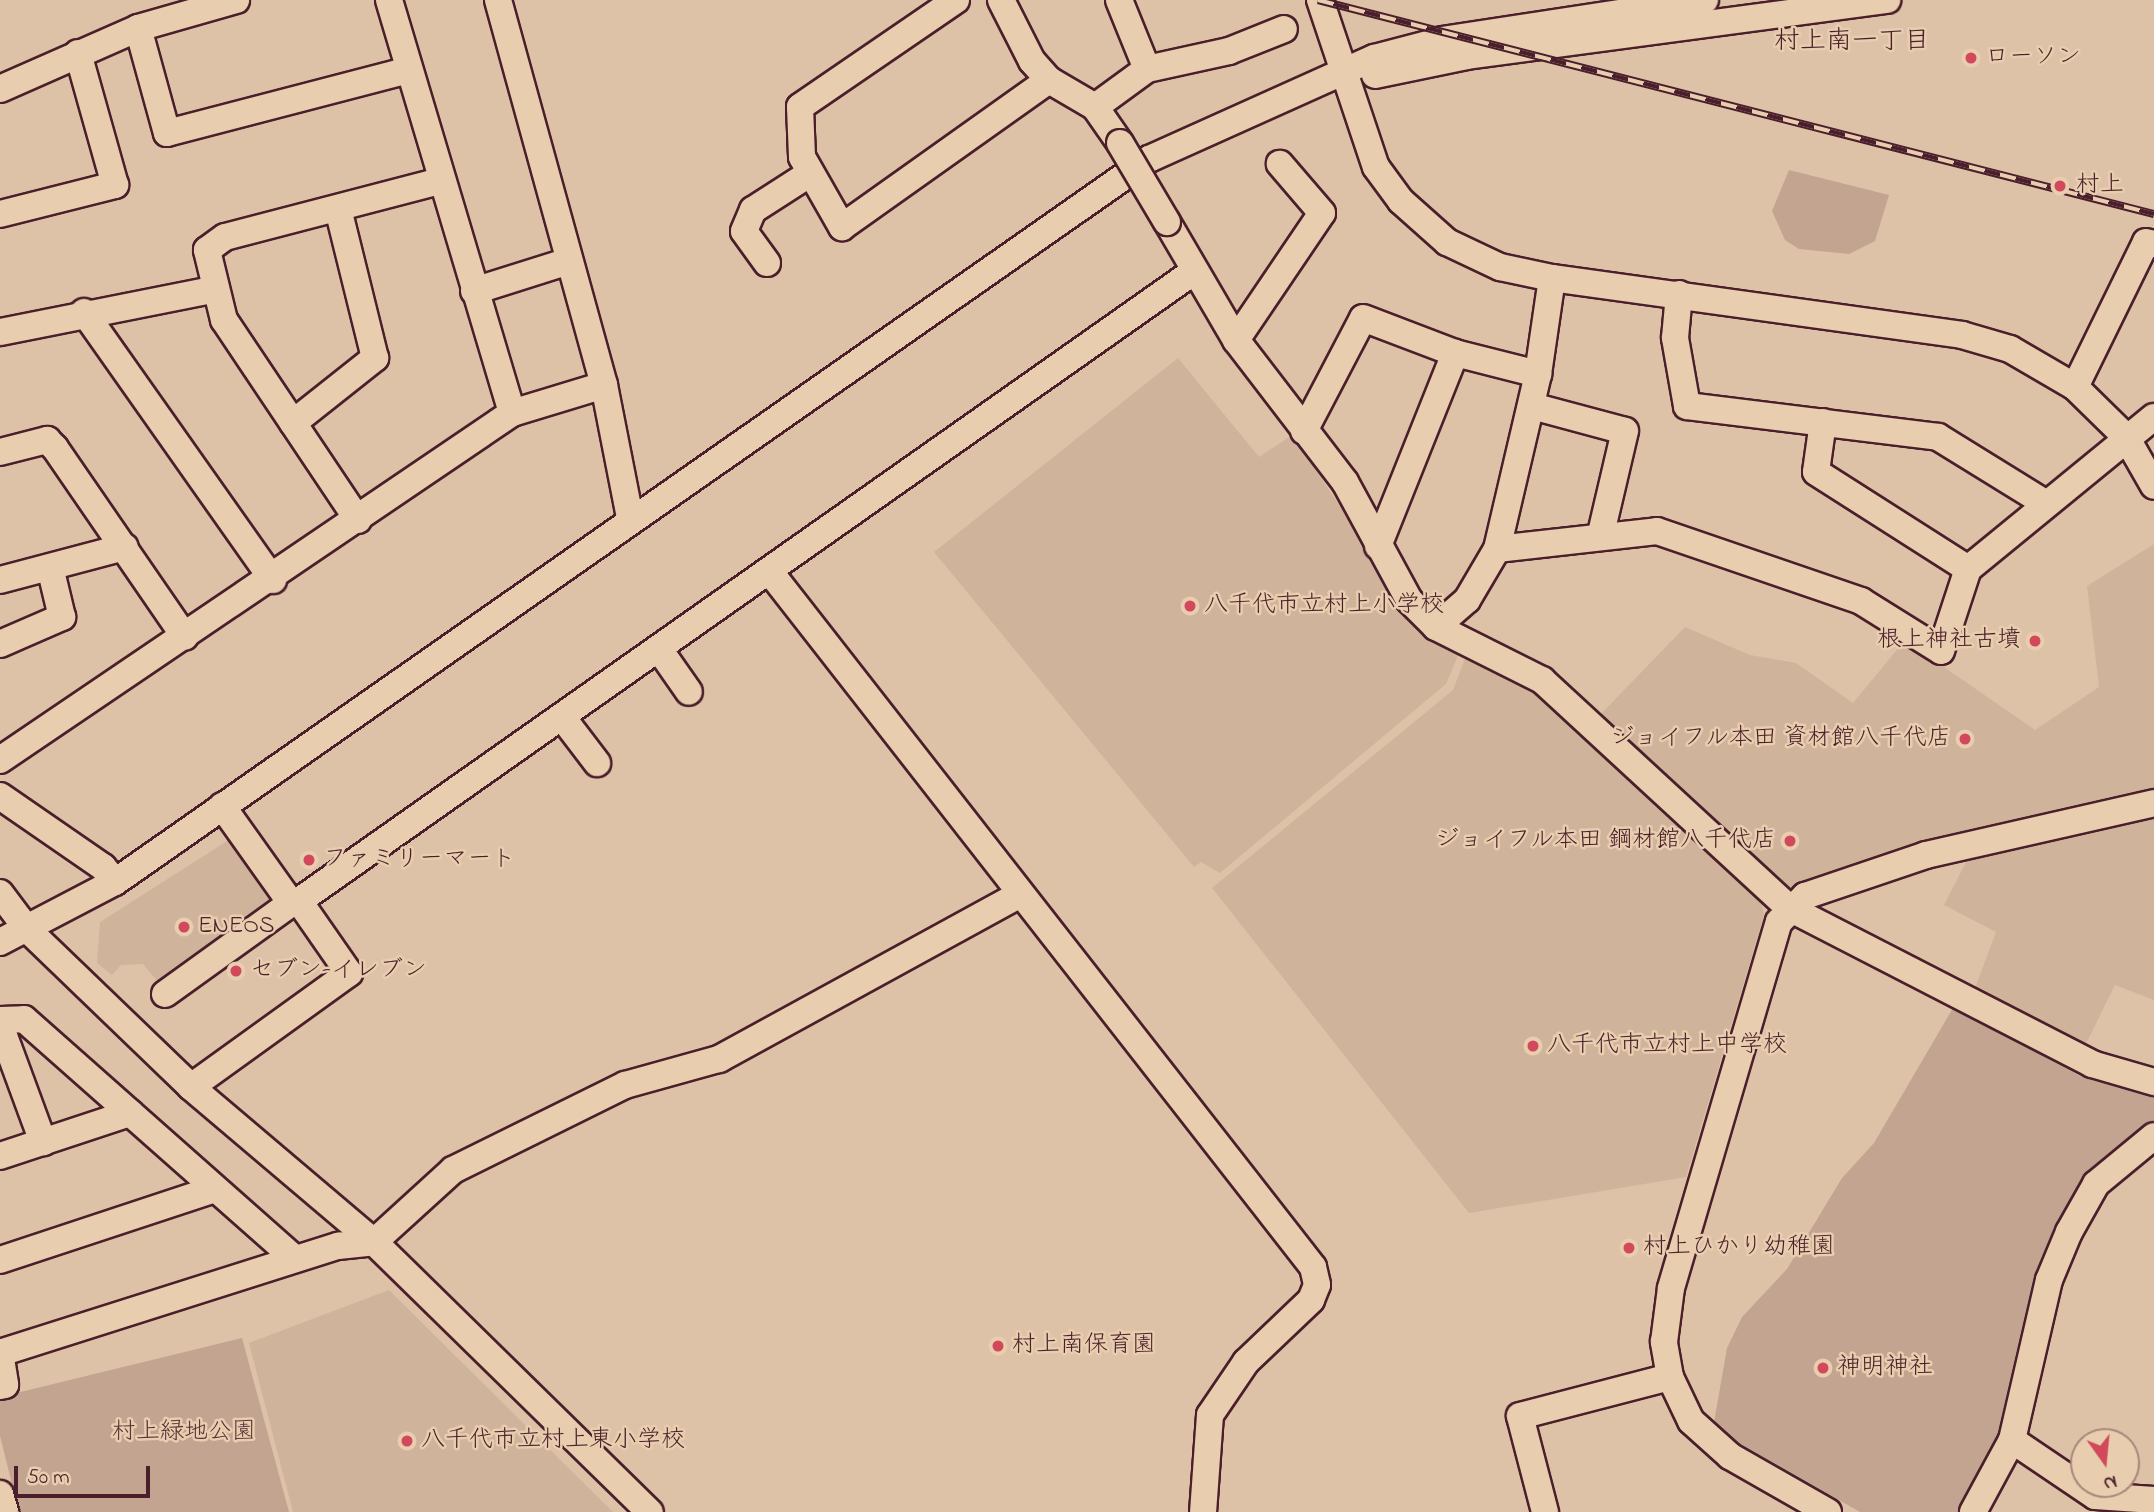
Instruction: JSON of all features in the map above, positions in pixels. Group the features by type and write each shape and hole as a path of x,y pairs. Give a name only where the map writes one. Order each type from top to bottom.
{"street":[{"path":"0,89 138,28 236,0"},
{"path":"389,0 440,181 512,413"},
{"path":"498,0 604,385 630,517"},
{"path":"1001,0 1049,80 1095,107 1120,143 1193,272 1236,340 1345,482 1409,600 1436,627 1542,680 1789,908 2092,1064 2154,1082"},
{"path":"1119,0 1147,69"},
{"path":"1320,0 1342,76 1376,167 1401,201 1447,242 1500,267 1552,278 1962,335 2010,349 2075,387 2126,437 2154,486"},
{"path":"0,942 115,882 630,517 1150,159 1342,76 1374,58 1443,40 1705,0"},
{"path":"1342,76 1667,28 1880,1"},
{"path":"946,3 800,107 809,174 842,227 1049,80"},
{"path":"138,28 167,133 409,70"},
{"path":"1095,107 1147,69 1229,51 1284,29"},
{"path":"0,214 115,185 78,53"},
{"path":"1236,340 1322,213 1280,164"},
{"path":"767,263 744,231 753,210 809,174"},
{"path":"358,520 229,329 213,290 207,250 213,242 440,181"},
{"path":"293,423 375,358 338,208"},
{"path":"2075,387 2146,242 2154,244"},
{"path":"474,290 569,261"},
{"path":"191,1087 349,973 299,901 883,493 1193,272"},
{"path":"1436,627 1468,600 1497,549 1532,406 1552,278"},
{"path":"0,332 84,312 213,290"},
{"path":"1679,294 1675,338 1687,406 1938,437 2045,503"},
{"path":"84,312 273,580"},
{"path":"1304,431 1363,318 1455,353 1538,374"},
{"path":"1378,546 1455,353"},
{"path":"0,760 273,580 512,413 604,385"},
{"path":"1532,406 1625,431 1601,533"},
{"path":"1497,549 1601,533 1657,531 1861,601 1941,651 1968,569 2154,416"},
{"path":"1823,422 1816,471 1968,569"},
{"path":"0,452 47,440 125,547 185,637"},
{"path":"0,580 125,547"},
{"path":"0,644 62,617 50,567"},
{"path":"770,572 1314,1267 1317,1285 1311,1300 1246,1362 1210,1415 1203,1512"},
{"path":"659,649 689,692"},
{"path":"562,717 597,763"},
{"path":"0,796 103,867 115,882"},
{"path":"1828,1512 1709,1440 1691,1421 1670,1377 1664,1342 1671,1288 1779,922 1789,908 1805,896 1988,837 2154,803"},
{"path":"165,994 291,903 222,806"},
{"path":"0,893 27,929 191,1087 374,1242 650,1512"},
{"path":"0,1386 5,1385 0,1353 295,1259 374,1242 453,1170 625,1085 719,1059 1020,894"},
{"path":"267,921 285,928 306,911"},
{"path":"0,919 27,929"},
{"path":"43,1142 0,1022 24,1019 295,1259"},
{"path":"0,1156 130,1113"},
{"path":"1973,1512 2011,1440 2043,1304 2069,1232 2096,1184 2154,1136"},
{"path":"0,1260 215,1189"},
{"path":"1545,1512 1520,1416 1670,1377"},
{"path":"2011,1440 2095,1496 2154,1500"},
{"path":"0,1494 5,1512"}],"shaded area":[{"name":"八千代市立村上小学校","path":"1178,358 1259,457 1292,435 1425,632 1459,653 1446,684 1220,873 1201,862 1194,867 934,552"},
{"path":"2154,544 2154,1000 2115,985 2082,1052 1972,996 1996,932 1944,905 1981,833 1786,891 1597,718 1685,627 1750,655 1796,663 1853,703 1905,640 2035,730 2099,687 2087,586"},
{"name":"八千代市立村上中学校","path":"1466,656 1543,696 1761,900 1764,915 1686,1177 1469,1213 1212,888 1453,690"},
{"path":"235,836 282,898 162,987 143,964 121,965 112,975 97,963 100,922"},
{"name":"八千代市立村上東小学校","path":"389,1290 613,1512 293,1512 249,1343"}],"green space":[{"path":"1789,170 1889,195 1875,241 1849,254 1799,249 1785,240 1772,211"},
{"path":"1953,1008 2082,1077 2154,1098 2154,1122 2093,1176 2054,1231 2008,1420 1961,1512 1860,1512 1713,1428 1727,1348 1742,1317 1787,1269 1842,1178 1874,1143"},
{"name":"村上緑地公園","path":"242,1338 289,1512 19,1512 0,1436 0,1397"}],"railway":[{"path":"1318,0 2154,214"}],"place":[{"name":"ローソン","path":"1971,58"},
{"name":"村上","path":"2060,186"},
{"name":"八千代市立村上小学校","path":"1190,606"},
{"name":"根上神社古墳","path":"2035,641"},
{"name":"ジョイフル本田 資材館八千代店","path":"1965,739"},
{"name":"ジョイフル本田 鋼材館八千代店","path":"1790,841"},
{"name":"ファミリーマート","path":"309,860"},
{"name":"ENEOS","path":"184,927"},
{"name":"セブン-イレブン","path":"236,971"},
{"name":"八千代市立村上中学校","path":"1533,1046"},
{"name":"村上ひかり幼稚園","path":"1629,1248"},
{"name":"村上南保育園","path":"998,1346"},
{"name":"神明神社","path":"1823,1368"},
{"name":"八千代市立村上東小学校","path":"407,1441"}],"district":[{"name":"村上南一丁目","path":"1852,43"}]}
